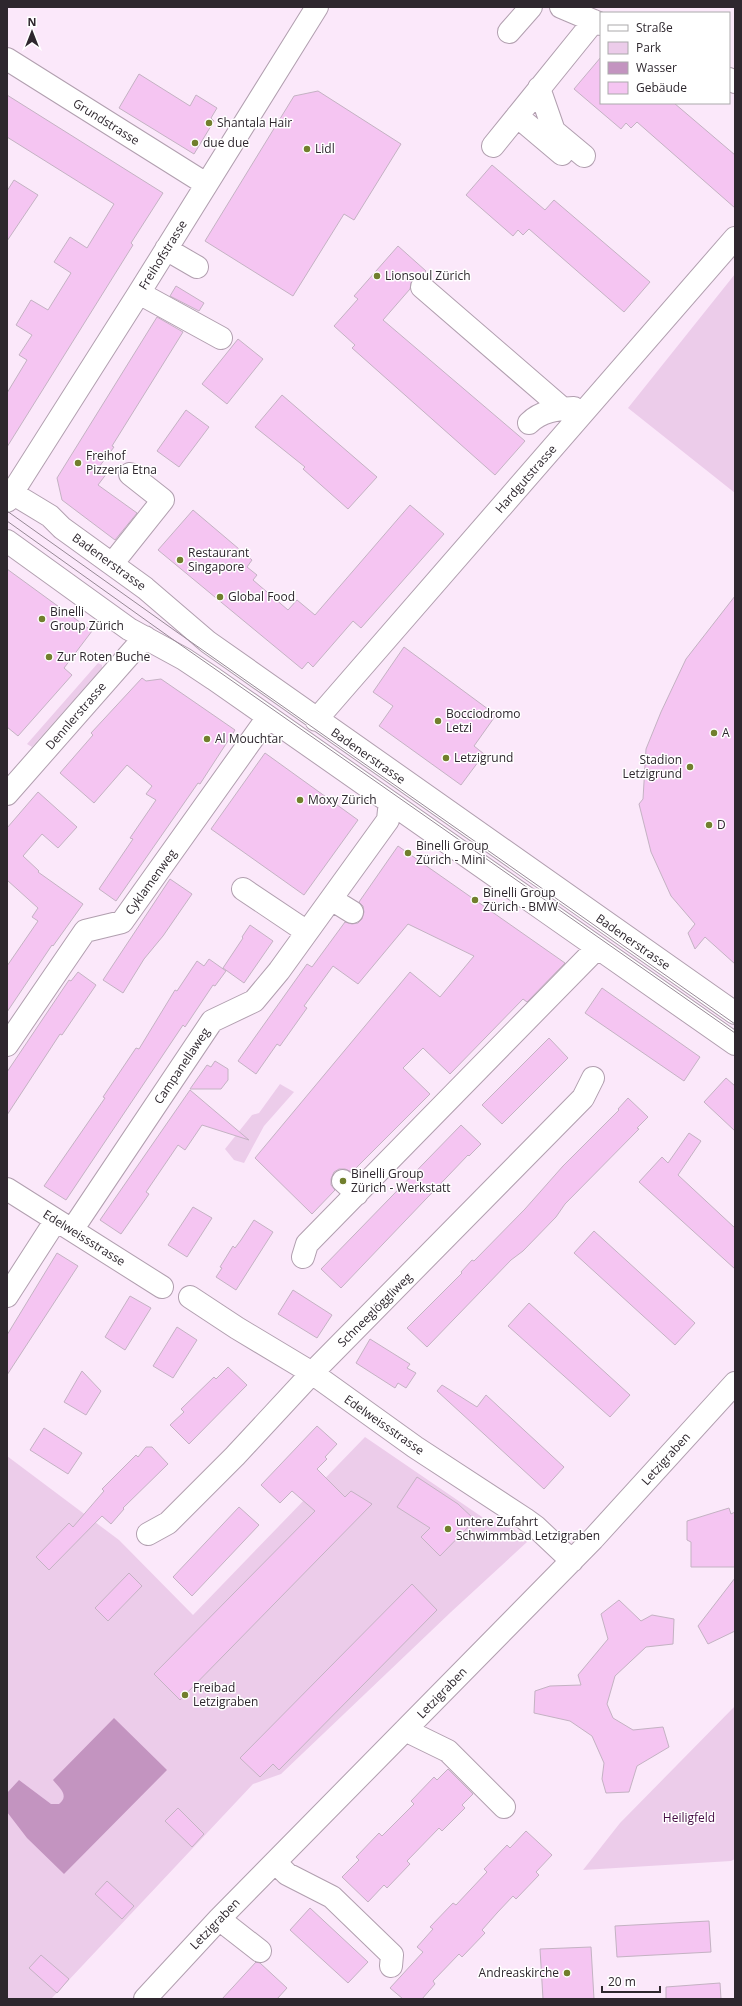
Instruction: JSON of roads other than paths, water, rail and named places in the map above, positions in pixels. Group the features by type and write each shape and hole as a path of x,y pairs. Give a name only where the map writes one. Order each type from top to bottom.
{"street":[{"name":"Freihofstrasse","path":"9,495 139,293 317,7"},
{"path":"509,32 532,7"},
{"path":"492,146 539,88 597,23 561,7"},
{"name":"Grundstrasse","path":"7,59 206,184"},
{"path":"517,116 580,162 554,131 539,88"},
{"name":"Hardgutstrasse","path":"316,720 589,408 735,238"},
{"path":"166,249 197,266"},
{"path":"422,287 562,408"},
{"path":"139,293 221,338"},
{"path":"529,423 536,416 562,408 589,408"},
{"path":"112,564 162,500 130,474"},
{"name":"Badenerstrasse","path":"9,495 50,516 62,528 145,588 208,642 316,720 735,1013"},
{"path":"7,541 129,629 184,659 268,717 735,1044"},
{"name":"Dennlerstrasse","path":"7,794 144,637"},
{"name":"Cyklamenweg","path":"7,1045 85,932 122,922 268,717"},
{"name":"Campanellaweg","path":"7,1296 64,1225 212,1021 254,1001 279,971 388,820 389,810 392,805"},
{"path":"243,890 307,932"},
{"path":"331,899 352,912"},
{"path":"303,1257 307,1244 350,1188 597,948"},
{"name":"Schneeglöggliweg","path":"148,1534 168,1523 235,1456 312,1373 583,1098 593,1078"},
{"name":"Edelweissstrasse","path":"7,1189 162,1287"},
{"name":"Edelweissstrasse","path":"190,1297 236,1328 312,1373 415,1447 525,1518 572,1561"},
{"name":"Letzigraben","path":"145,1999 219,1919 572,1561 735,1383"},
{"path":"405,1730 448,1751 504,1806"},
{"path":"275,1862 287,1874 332,1897 392,1955 391,1966"},
{"path":"219,1919 260,1951"}],"water":[{"path":"114,1718 167,1770 64,1874 27,1838 7,1812 7,1793 19,1780 51,1804 59,1804 64,1798 64,1795 53,1780"}],"tram line":[{"path":"7,511 735,1024"},
{"path":"7,521 168,636 735,1033"}],"place":[{"name":"Shantala Hair","path":"209,123"},
{"name":"due due","path":"195,143"},
{"name":"Lidl","path":"307,149"},
{"name":"Lionsoul Zürich","path":"377,276"},
{"name":"Freihof Pizzeria Etna","path":"78,463"},
{"name":"Restaurant Singapore","path":"180,560"},
{"name":"Global Food","path":"220,597"},
{"name":"Binelli Group Zürich","path":"42,619"},
{"name":"Zur Roten Buche","path":"49,657"},
{"name":"Bocciodromo Letzi","path":"438,721"},
{"name":"A","path":"714,733"},
{"name":"Al Mouchtar","path":"207,739"},
{"name":"Letzigrund","path":"446,758"},
{"name":"Stadion Letzigrund","path":"690,767"},
{"name":"Moxy Zürich","path":"300,800"},
{"name":"D","path":"709,825"},
{"name":"Binelli Group Zürich - Mini","path":"408,853"},
{"name":"Binelli Group Zürich - BMW","path":"475,900"},
{"name":"Binelli Group Zürich - Werkstatt","path":"343,1181"},
{"name":"untere Zufahrt Schwimmbad Letzigraben","path":"448,1529"},
{"name":"Freibad Letzigraben","path":"185,1695"},
{"name":"Andreaskirche","path":"567,1973"}],"park label":[{"name":"Heiligfeld","path":"689,1818"}]}
